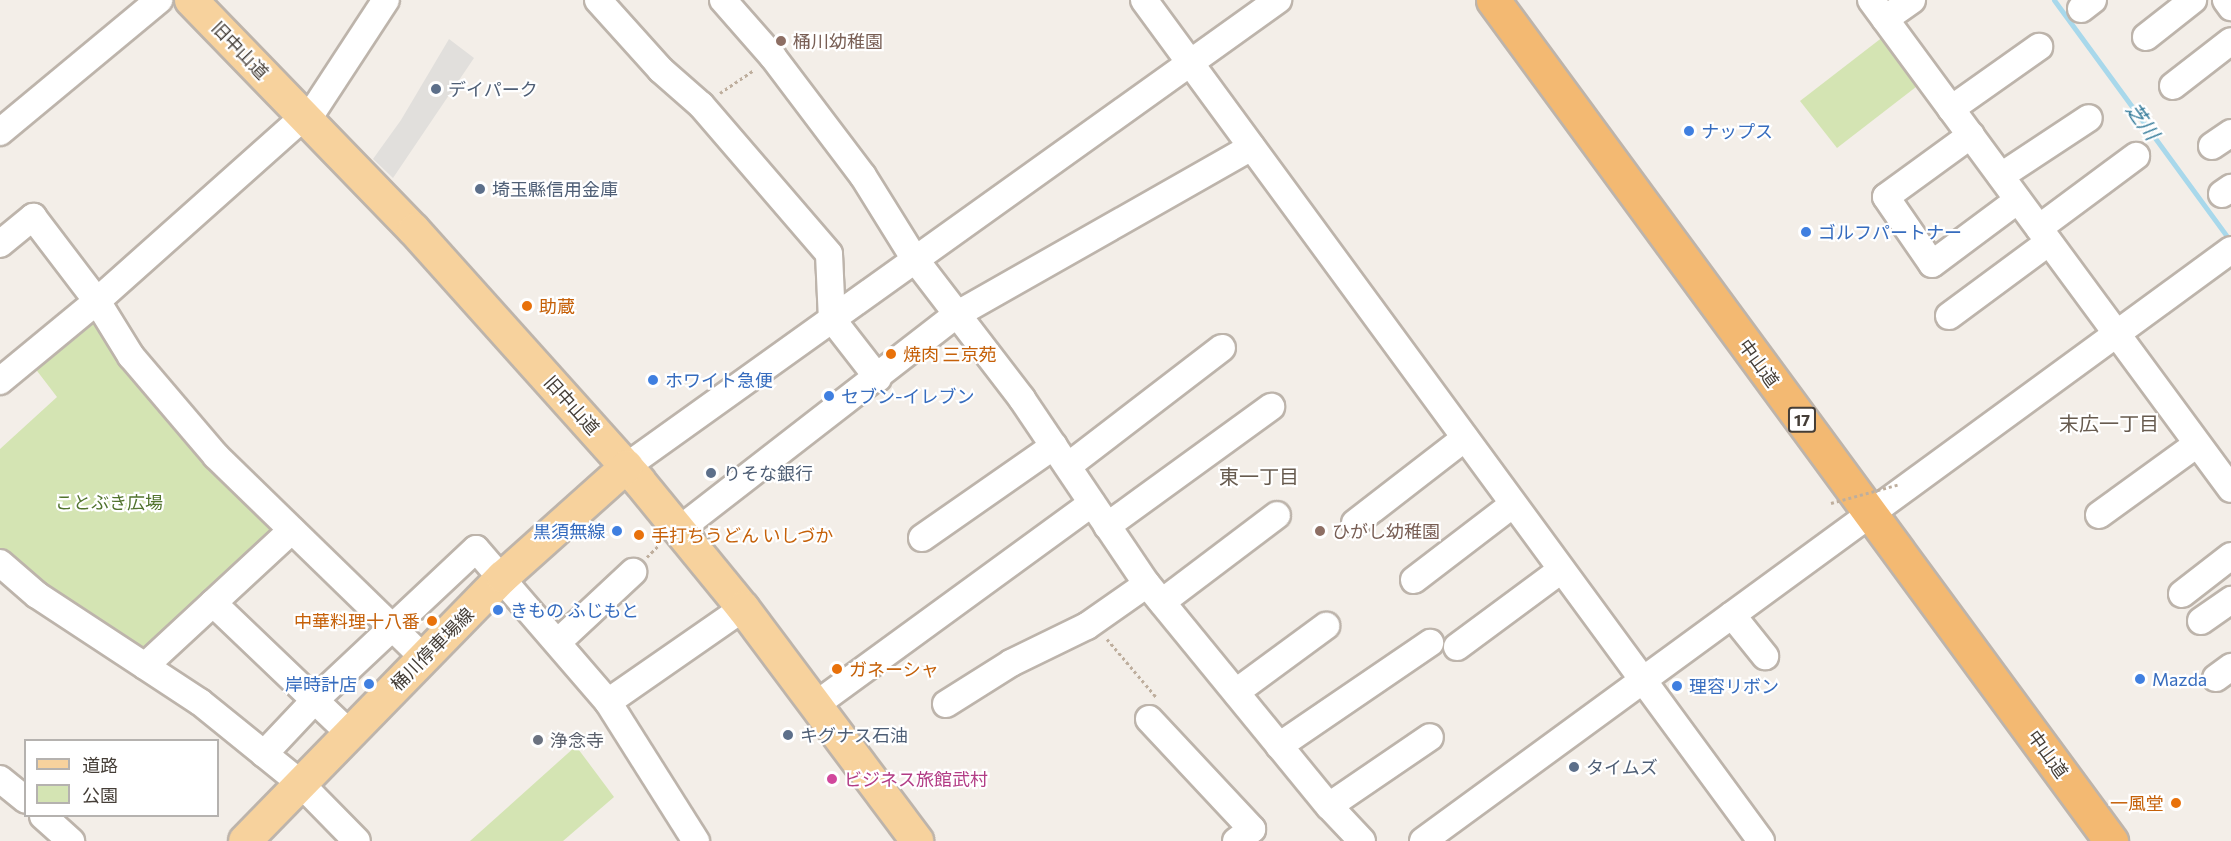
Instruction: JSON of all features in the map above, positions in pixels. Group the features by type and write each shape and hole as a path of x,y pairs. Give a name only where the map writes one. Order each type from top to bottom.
{"highway":[{"name":"中山道","path":"1493,0 1886,501 2111,841"},
{"name":"中山道","path":"1520,0 2134,841"}],"main road":[{"name":"旧中山道","path":"191,0 306,118 627,466 743,608 917,841"},
{"name":"桶川停車場線","path":"245,841 503,577 627,466"}],"street":[{"path":"0,132 159,0"},
{"path":"0,381 97,301 306,118 386,0"},
{"path":"598,0 661,70 701,105 829,254 832,319 878,378"},
{"path":"723,0 773,57 864,176 915,258 1061,456 1154,593 1329,806 1362,841"},
{"path":"1144,0 1512,505 1761,841"},
{"path":"627,466 1278,0"},
{"path":"1912,0 1878,10 2231,489"},
{"path":"2146,37 2193,0"},
{"path":"2226,0 2231,7"},
{"path":"2173,86 2231,41"},
{"path":"1952,109 2039,47"},
{"path":"2001,176 2090,118"},
{"path":"1971,135 1886,197 1932,264 2018,200"},
{"path":"678,528 878,378 956,315 1252,147"},
{"path":"1949,316 2136,156"},
{"path":"0,244 33,217 97,301 131,356 216,456 423,657"},
{"path":"1423,841 2228,252"},
{"path":"922,538 1061,456 1222,348"},
{"path":"1107,526 1271,407"},
{"path":"1355,523 1465,438"},
{"path":"2100,515 2197,444"},
{"path":"814,706 1092,503"},
{"path":"1414,580 1512,505"},
{"path":"946,704 1011,663 1154,593 1277,515"},
{"path":"145,666 292,530"},
{"path":"264,754 314,701 476,549 503,577 608,702 696,841"},
{"path":"2182,594 2231,556"},
{"path":"0,563 37,594 200,702 300,783 357,841"},
{"path":"1457,647 1561,570"},
{"path":"558,642 633,572"},
{"path":"2201,621 2231,600"},
{"path":"213,603 349,733"},
{"path":"608,702 743,608"},
{"path":"1732,615 1765,656"},
{"path":"1236,692 1326,626"},
{"path":"1279,746 1430,643"},
{"path":"1149,719 1251,829 1236,841"},
{"path":"1329,806 1430,737"},
{"path":"0,779 24,798"},
{"path":"44,817 71,841"}],"path":[{"path":"701,105 773,57"},
{"path":"1831,503 1886,501"},
{"path":"633,572 678,528"},
{"path":"1093,622 1163,705 1149,719"}],"green space":[{"path":"1888,33 1925,80 1837,148 1800,101"},
{"name":"ことぶき広場","path":"97,311 277,526 137,653 0,554 0,449 57,397 31,363"},
{"path":"576,746 614,797 563,841 470,841"}],"shaded area":[{"name":"デイパーク","path":"449,39 474,58 393,178 373,159 401,120"}],"waterway":[{"name":"芝川","path":"2054,0 2231,242"}],"place":[{"name":"桶川幼稚園","path":"781,41"},
{"name":"デイパーク","path":"436,89"},
{"name":"ナップス","path":"1689,131"},
{"name":"埼玉縣信用金庫","path":"480,189"},
{"name":"ゴルフパートナー","path":"1806,232"},
{"name":"助蔵","path":"527,306"},
{"name":"焼肉 三京苑","path":"891,354"},
{"name":"ホワイト急便","path":"653,380"},
{"name":"セブン-イレブン","path":"829,396"},
{"name":"りそな銀行","path":"711,473"},
{"name":"黒須無線","path":"617,531"},
{"name":"ひがし幼稚園","path":"1320,531"},
{"name":"手打ちうどん いしづか","path":"639,535"},
{"name":"きもの ふじもと","path":"498,610"},
{"name":"中華料理十八番","path":"432,621"},
{"name":"ガネーシャ","path":"837,669"},
{"name":"Mazda","path":"2140,679"},
{"name":"岸時計店","path":"369,684"},
{"name":"理容リボン","path":"1677,686"},
{"name":"キグナス石油","path":"788,735"},
{"name":"浄念寺","path":"538,740"},
{"name":"タイムズ","path":"1574,767"},
{"name":"ビジネス旅館武村","path":"832,779"},
{"name":"一風堂","path":"2176,803"}],"district":[{"name":"末広一丁目","path":"2109,423"},
{"name":"東一丁目","path":"1259,476"}]}
